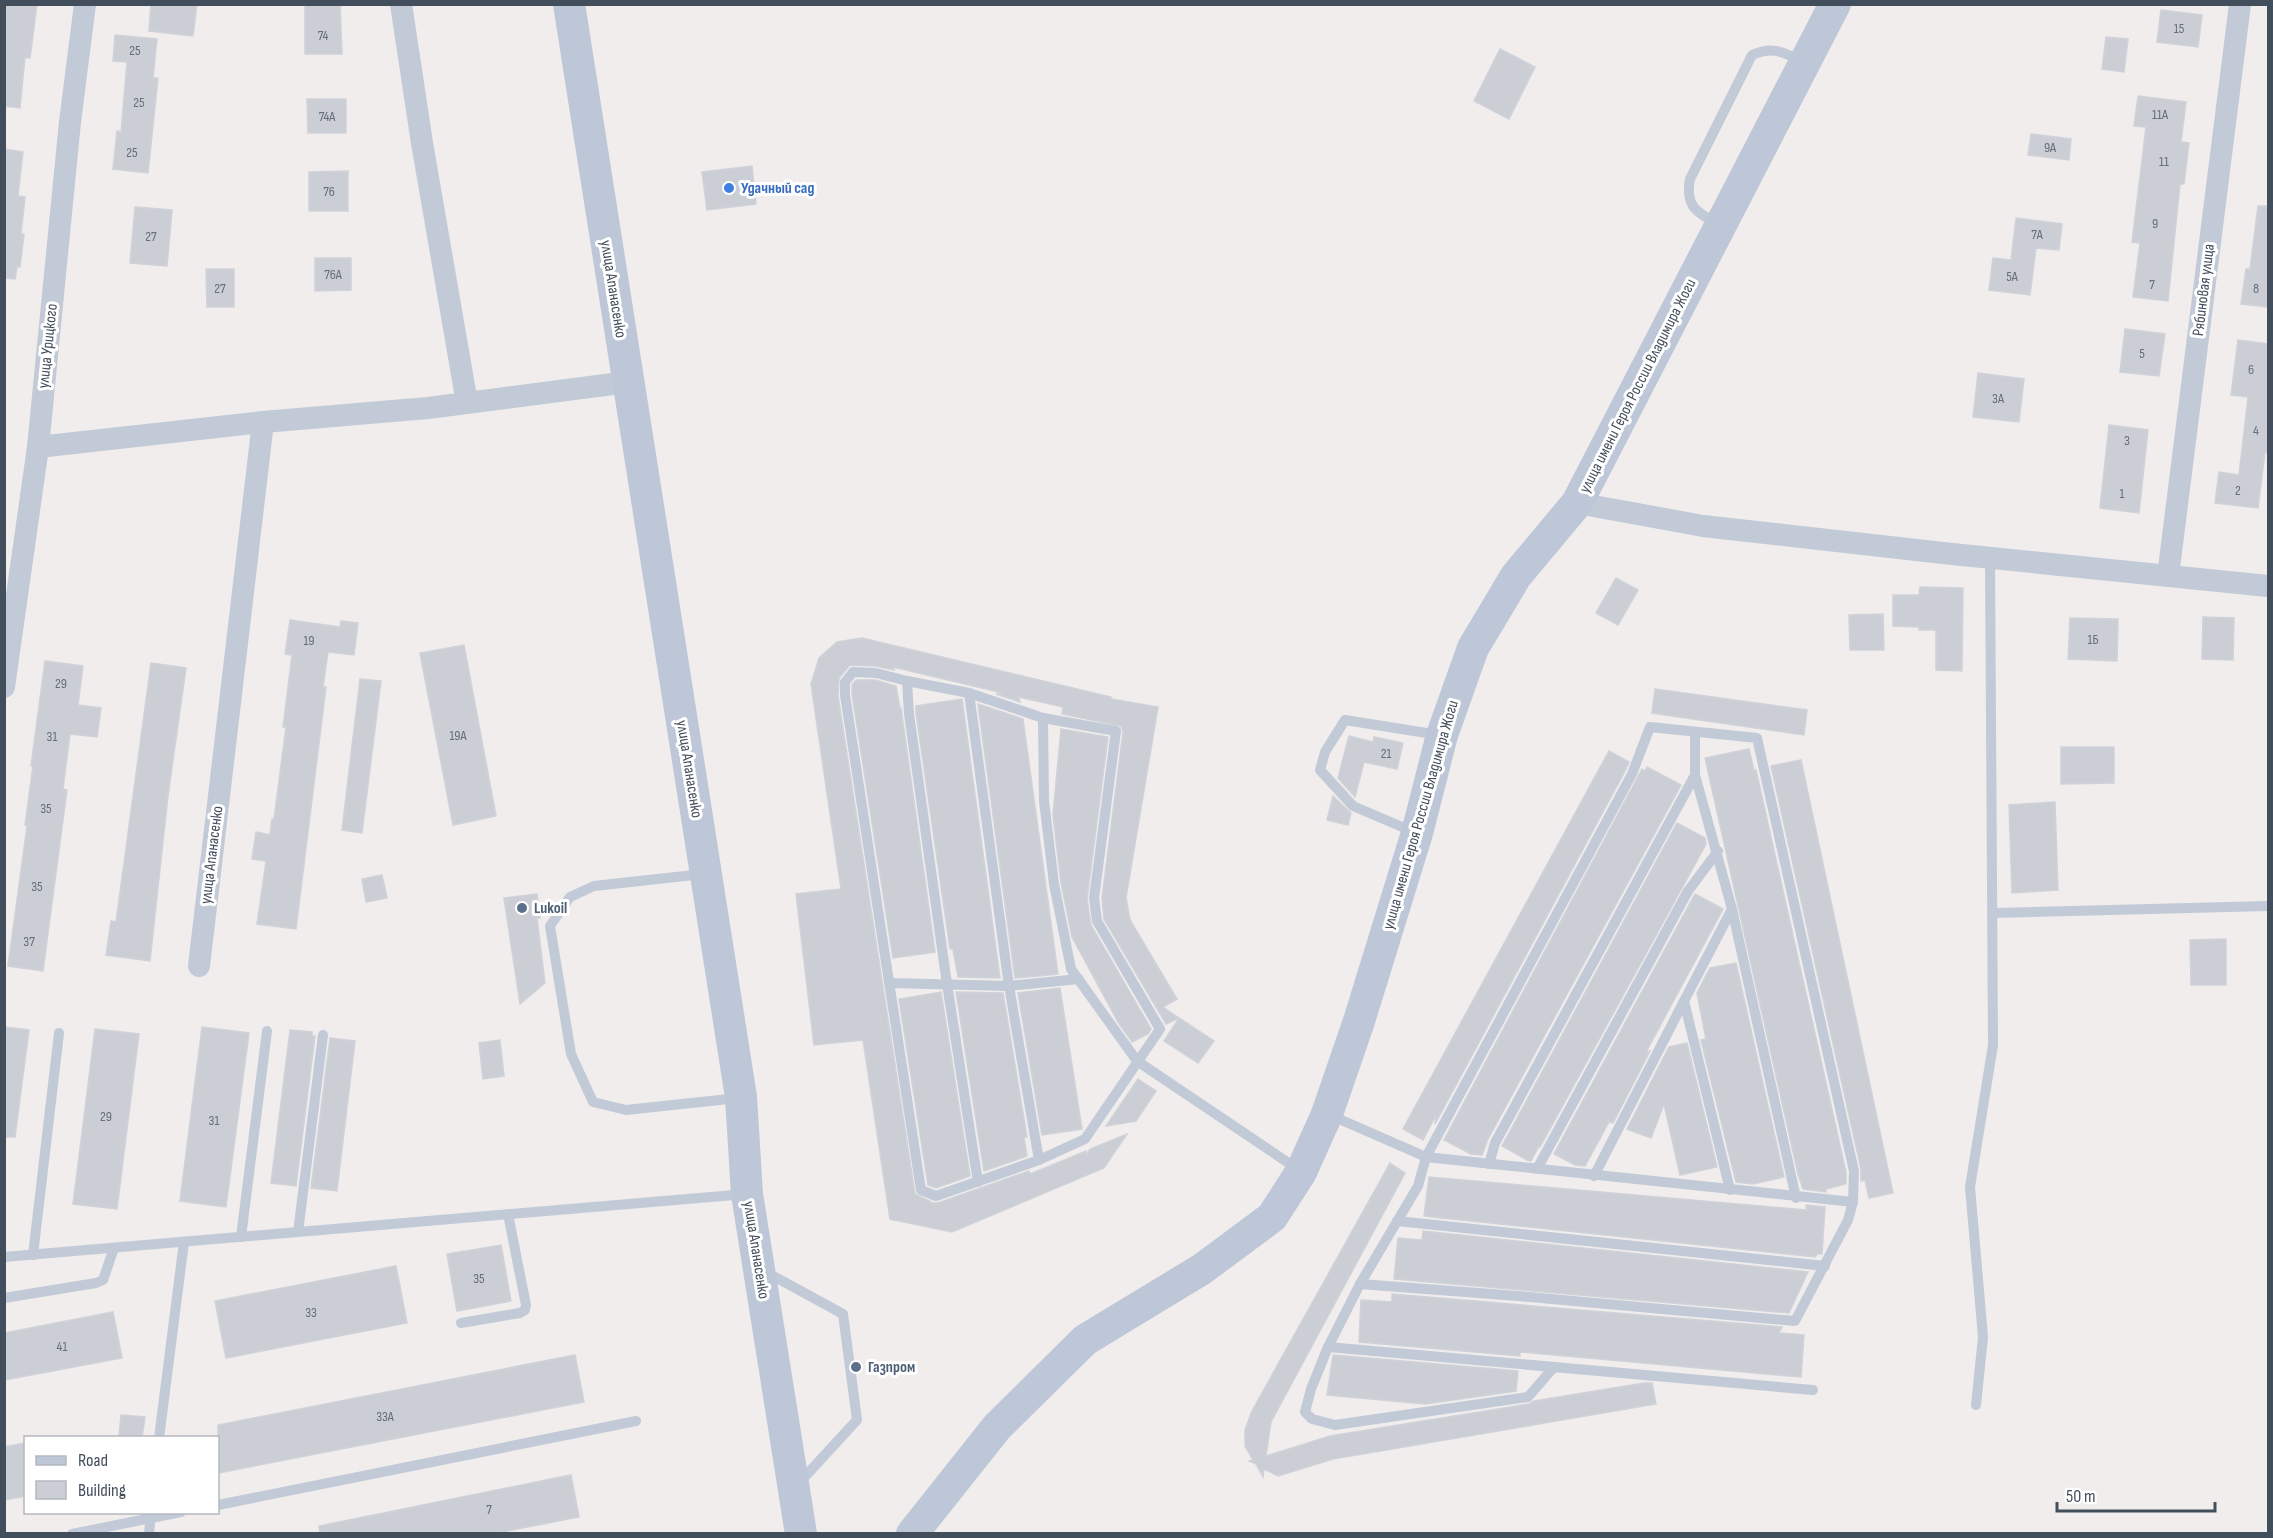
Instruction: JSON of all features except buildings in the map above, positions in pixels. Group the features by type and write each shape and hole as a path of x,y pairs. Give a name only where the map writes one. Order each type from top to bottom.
{"main road":[{"name":"улица Апанасенко","path":"569,4 741,1097 747,1194 801,1533"},
{"name":"улица имени Героя России Владимира Жоги","path":"912,1533 997,1427 1085,1340 1202,1269 1272,1217 1301,1172 1327,1114 1359,1021 1417,833 1442,735 1473,648 1516,576 1577,503 1835,4"}],"street":[{"name":"улица Урицкого","path":"4,687 38,447 70,122 85,4"},
{"path":"401,4 422,143 467,403"},
{"name":"Рябиновая улица","path":"2168,576 2240,4"},
{"path":"38,447 263,422 467,403 628,382"},
{"name":"улица Апанасенко","path":"199,966 263,422"},
{"path":"1577,503 1703,526 2268,586"}],"lane":[{"path":"1721,225 1692,206 1688,193 1690,179 1752,55 1765,49 1779,51 1805,62"},
{"path":"1976,1405 1983,1337 1970,1187 1993,1045 1990,558"},
{"path":"854,672 876,673 907,681 969,693 1043,718 1116,731 1094,898 1097,921 1161,1029 1085,1139 1039,1160 936,1196 921,1190 845,682 854,672"},
{"path":"907,681 909,714 947,984 978,1182"},
{"path":"969,693 1009,986 1039,1160"},
{"path":"1043,718 1044,801 1054,884 1071,969 1137,1061 1301,1172"},
{"path":"1417,833 1353,806 1320,770 1324,752 1345,720 1442,735"},
{"path":"1360,1284 1795,1321 1848,1220 1853,1202 1854,1172 1757,738 1650,727 1632,774 1426,1157 1418,1186 1360,1284 1328,1347 1311,1389 1305,1412 1312,1419 1335,1425 1528,1397 1554,1367"},
{"path":"1695,732 1695,775 1718,851 1732,909 1796,1198"},
{"path":"1489,1164 1496,1143 1695,775"},
{"path":"1537,1169 1688,891 1718,851"},
{"path":"706,874 594,886 570,897 550,926 571,1054 593,1102 626,1110 741,1097"},
{"path":"1992,913 2268,906"},
{"path":"1594,1176 1732,909"},
{"path":"889,983 1009,986 1079,980"},
{"path":"1684,1001 1730,1190"},
{"path":"241,1237 267,1031"},
{"path":"33,1255 59,1034"},
{"path":"298,1232 323,1035"},
{"path":"1327,1114 1426,1157 1796,1198 1853,1202"},
{"path":"4,1257 747,1194"},
{"path":"461,1323 520,1313 525,1310 526,1305 508,1214"},
{"path":"1397,1221 1825,1266"},
{"path":"159,1436 184,1242"},
{"path":"4,1298 103,1280 114,1248"},
{"path":"758,1267 843,1314 857,1420 795,1487"},
{"path":"1328,1347 1813,1390"},
{"path":"219,1505 636,1421"},
{"path":"72,1533 166,1514"},
{"path":"149,1533 150,1516"}],"place":[{"name":"Удачный сад","path":"729,188"},
{"name":"Lukoil","path":"522,908"},
{"name":"Газпром","path":"856,1367"}]}
